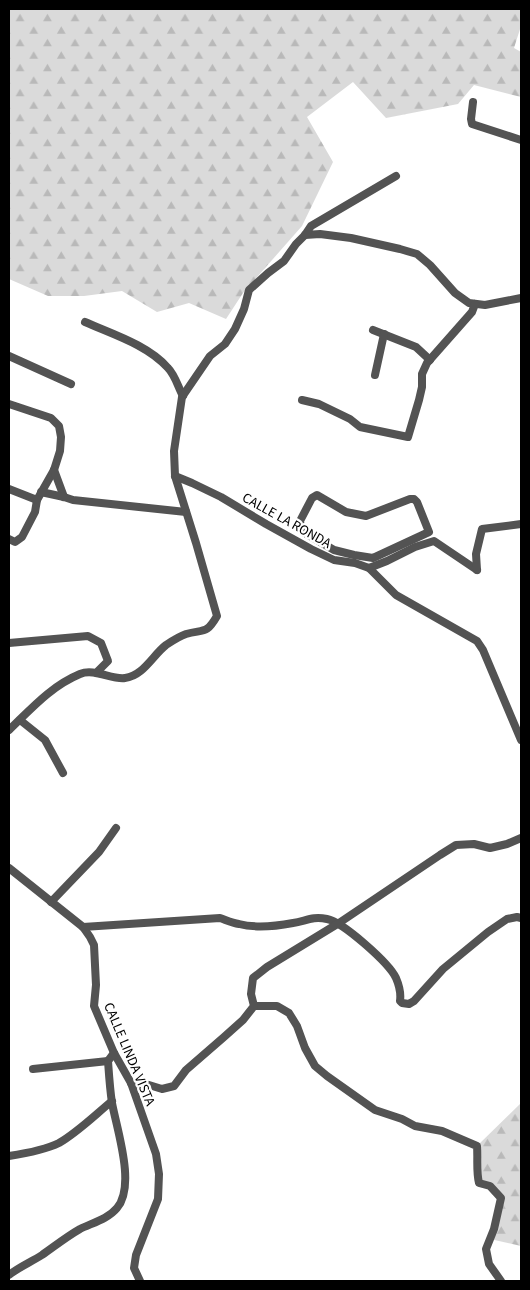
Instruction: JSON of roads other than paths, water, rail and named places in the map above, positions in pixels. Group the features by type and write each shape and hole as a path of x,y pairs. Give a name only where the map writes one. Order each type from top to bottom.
{"street":[{"path":"473,102 472,124 521,140"},
{"path":"10,728 42,697 62,683 83,672 124,679 147,665 165,646 184,634 200,632 210,628 217,616 175,476 174,451 183,396 210,356 225,344 235,329 244,309 249,290 284,261 311,226 396,176"},
{"path":"305,235 320,234 350,238 417,254 430,265 455,293 469,303 485,305 521,298"},
{"path":"302,400 319,404 350,419 360,427 408,436 422,387 422,374 427,363 472,312 476,304"},
{"path":"85,322 137,345 154,355 168,368 183,396"},
{"path":"373,330 416,347 430,360"},
{"path":"375,375 384,334"},
{"path":"9,356 71,384"},
{"path":"9,404 51,418 59,426 61,437 60,451 54,470 39,496 35,512 22,537 15,542 9,539"},
{"path":"54,470 64,497"},
{"name":"CALLE LA RONDA","path":"175,476 221,497 296,541 334,560 369,568"},
{"path":"9,488 39,496 64,497 80,501 186,512"},
{"path":"317,495 346,512 366,516 414,499 429,532 376,557 354,555 334,550 305,533 301,528 300,521 312,498 317,495"},
{"path":"521,524 482,529 476,554 477,570 434,541 369,568 396,595 477,641 483,650 521,740"},
{"path":"334,550 334,560"},
{"path":"9,643 88,636 101,643 108,661 96,673"},
{"path":"20,720 44,740 63,773"},
{"path":"51,902 99,852 116,828"},
{"path":"254,1006 251,994 253,978 267,967 339,923 456,845 474,844 490,848 521,838"},
{"name":"CALLE LINDA VISTA","path":"9,868 83,927 94,945 96,985 94,1006 114,1054 131,1083 156,1154 159,1174 158,1199 136,1255 134,1268 140,1281"},
{"path":"83,927 220,918 240,925 270,926 295,923 313,917 328,919 339,923 358,938 390,970 396,978 401,996 400,1001 409,1004 443,969 488,932 507,919 521,918"},
{"path":"131,1083 162,1089 174,1086 186,1070 224,1037 254,1006 277,1006 289,1013 315,1066 375,1110 402,1119 415,1126 442,1131 477,1146 477,1174 479,1183 490,1186 501,1198 494,1228 486,1249 489,1264 502,1281"},
{"path":"33,1069 108,1061 114,1054"},
{"path":"9,1275 62,1240 117,1208 123,1196 126,1176 112,1101 108,1061"},
{"path":"9,1156 58,1143 89,1121 112,1101"}]}
